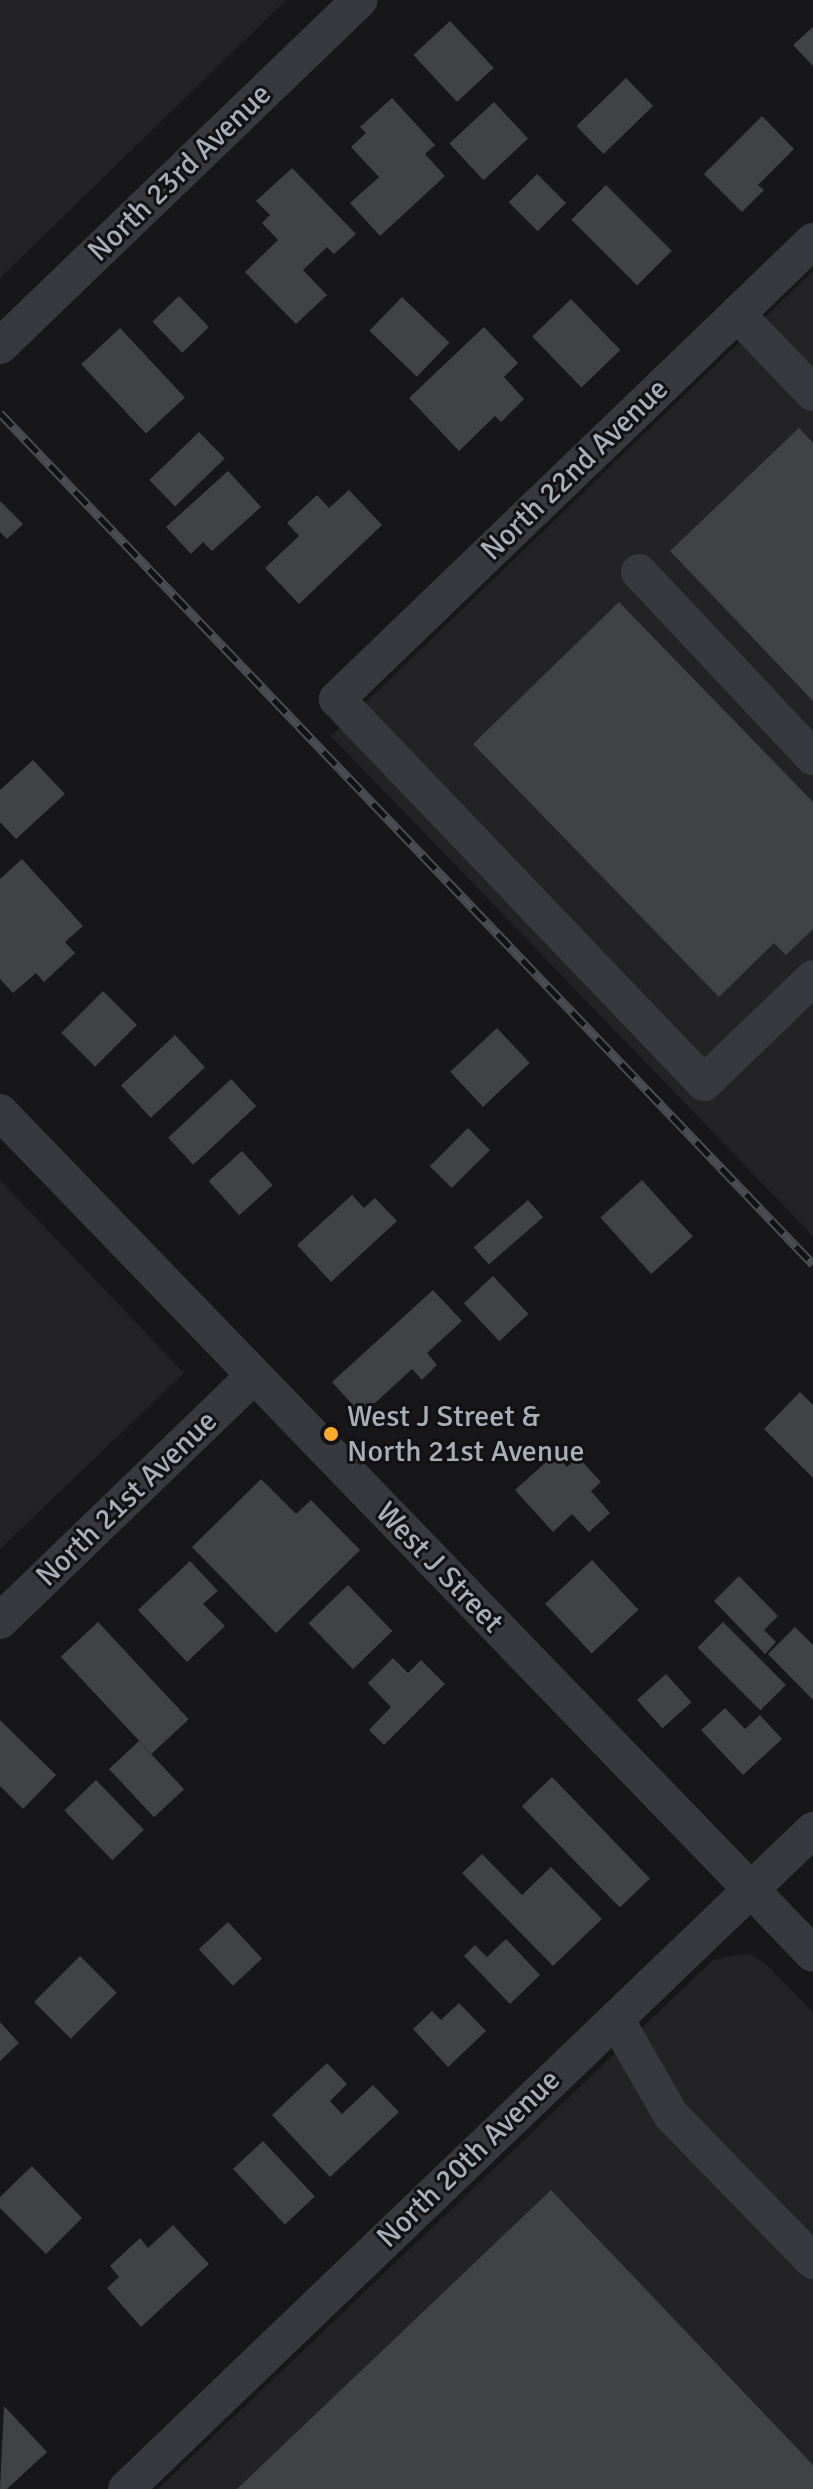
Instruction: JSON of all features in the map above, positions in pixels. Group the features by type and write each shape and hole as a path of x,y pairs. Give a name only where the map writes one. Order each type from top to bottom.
{"street":[{"name":"North 23rd Avenue","path":"0,346 359,0"},
{"name":"North 22nd Avenue","path":"813,241 337,699 704,1083 813,978"},
{"path":"737,314 813,393"},
{"path":"639,572 813,757"},
{"name":"West J Street","path":"0,1112 813,1954"},
{"name":"North 21st Avenue","path":"0,1621 253,1377"},
{"name":"North 20th Avenue","path":"126,2489 813,1830"},
{"path":"616,2019 671,2115 813,2261"}],"shaded area":[{"path":"0,0 286,0 0,278"},
{"path":"813,271 813,1236 331,736"},
{"path":"0,1180 184,1373 0,1549"},
{"path":"748,1953 766,1964 813,2012 813,2489 158,2489 713,1960"}],"building":[{"path":"450,21 494,68 457,102 413,55"},
{"path":"813,27 813,66 793,45"},
{"path":"626,78 653,106 603,154 576,126"},
{"path":"392,98 435,145 425,154 445,176 380,236 350,203 379,177 351,147 366,133 360,127"},
{"path":"494,102 528,139 483,180 449,144"},
{"path":"762,116 794,149 758,185 764,190 742,212 704,174"},
{"path":"292,168 356,234 334,254 327,247 303,270 327,295 296,324 245,272 278,240 262,223 270,215 256,201"},
{"path":"537,174 566,203 538,231 509,202"},
{"path":"606,185 672,251 637,285 571,220"},
{"path":"179,296 209,327 182,353 152,322"},
{"path":"402,297 449,343 417,377 369,331"},
{"path":"571,299 620,350 581,388 532,337"},
{"path":"484,327 518,363 504,377 524,399 501,422 495,416 459,451 409,398"},
{"path":"120,328 185,397 146,434 81,364"},
{"path":"799,428 813,443 813,701 670,551"},
{"path":"199,432 225,459 175,507 149,480"},
{"path":"228,471 261,507 212,551 203,542 191,554 166,527"},
{"path":"349,490 382,525 299,604 265,568 299,536 287,523 317,495 329,508"},
{"path":"0,501 23,524 7,539 0,532"},
{"path":"619,602 813,802 813,929 786,955 774,943 719,997 473,744"},
{"path":"33,760 65,794 16,839 0,822 0,790"},
{"path":"22,859 83,926 65,942 75,953 44,982 36,973 13,993 0,979 0,879"},
{"path":"103,991 137,1025 95,1067 61,1033"},
{"path":"497,1028 530,1063 483,1107 450,1072"},
{"path":"175,1035 205,1067 151,1118 121,1085"},
{"path":"231,1079 256,1106 193,1165 168,1138"},
{"path":"468,1128 490,1150 452,1188 430,1166"},
{"path":"242,1151 273,1185 239,1215 209,1181"},
{"path":"642,1180 693,1236 651,1274 600,1217"},
{"path":"352,1195 364,1208 375,1198 397,1221 331,1282 297,1245"},
{"path":"528,1200 543,1217 489,1265 474,1247"},
{"path":"493,1276 528,1314 499,1341 464,1303"},
{"path":"433,1290 462,1321 427,1353 437,1365 422,1380 412,1369 362,1415 332,1382"},
{"path":"800,1392 813,1405 813,1478 764,1429"},
{"path":"555,1454 567,1467 578,1457 601,1482 591,1491 610,1513 589,1532 572,1514 553,1532 515,1490"},
{"path":"261,1479 296,1514 311,1500 360,1550 276,1633 192,1547"},
{"path":"592,1560 638,1610 592,1653 545,1604"},
{"path":"190,1561 218,1591 203,1604 225,1626 187,1662 138,1610"},
{"path":"739,1576 778,1616 764,1630 776,1642 765,1654 714,1601"},
{"path":"348,1585 392,1631 353,1669 308,1623"},
{"path":"98,1622 189,1719 151,1754 61,1657"},
{"path":"723,1622 786,1685 760,1710 698,1647"},
{"path":"795,1627 813,1645 813,1700 768,1654"},
{"path":"393,1658 408,1673 421,1660 445,1684 384,1745 369,1730 391,1707 368,1683"},
{"path":"666,1674 691,1702 662,1728 637,1700"},
{"path":"725,1708 745,1729 760,1715 782,1739 743,1775 701,1730"},
{"path":"0,1720 56,1775 23,1809 0,1786"},
{"path":"139,1741 184,1789 154,1817 109,1769"},
{"path":"552,1777 650,1878 620,1908 522,1806"},
{"path":"96,1780 144,1830 112,1860 64,1811"},
{"path":"482,1854 522,1895 551,1867 602,1919 553,1966 462,1873"},
{"path":"228,1922 262,1959 233,1986 199,1949"},
{"path":"506,1939 540,1975 510,2004 464,1956 475,1945 487,1957"},
{"path":"80,1956 117,1993 71,2039 34,2002"},
{"path":"459,2003 486,2031 448,2067 413,2029 432,2011 441,2020"},
{"path":"0,2022 19,2043 0,2061"},
{"path":"327,2063 347,2084 330,2101 342,2114 373,2085 399,2112 330,2177 272,2115"},
{"path":"263,2141 315,2197 285,2225 233,2169"},
{"path":"32,2166 82,2218 46,2254 0,2208 0,2197"},
{"path":"551,2190 813,2465 813,2489 237,2489"},
{"path":"173,2225 209,2264 141,2327 107,2288 119,2277 110,2266 140,2238 148,2248"},
{"path":"4,2406 47,2452 7,2489 0,2489"}],"railway":[{"path":"0,413 813,1264"}],"place":[{"name":"West J Street & North 21st Avenue","path":"331,1434"}]}
